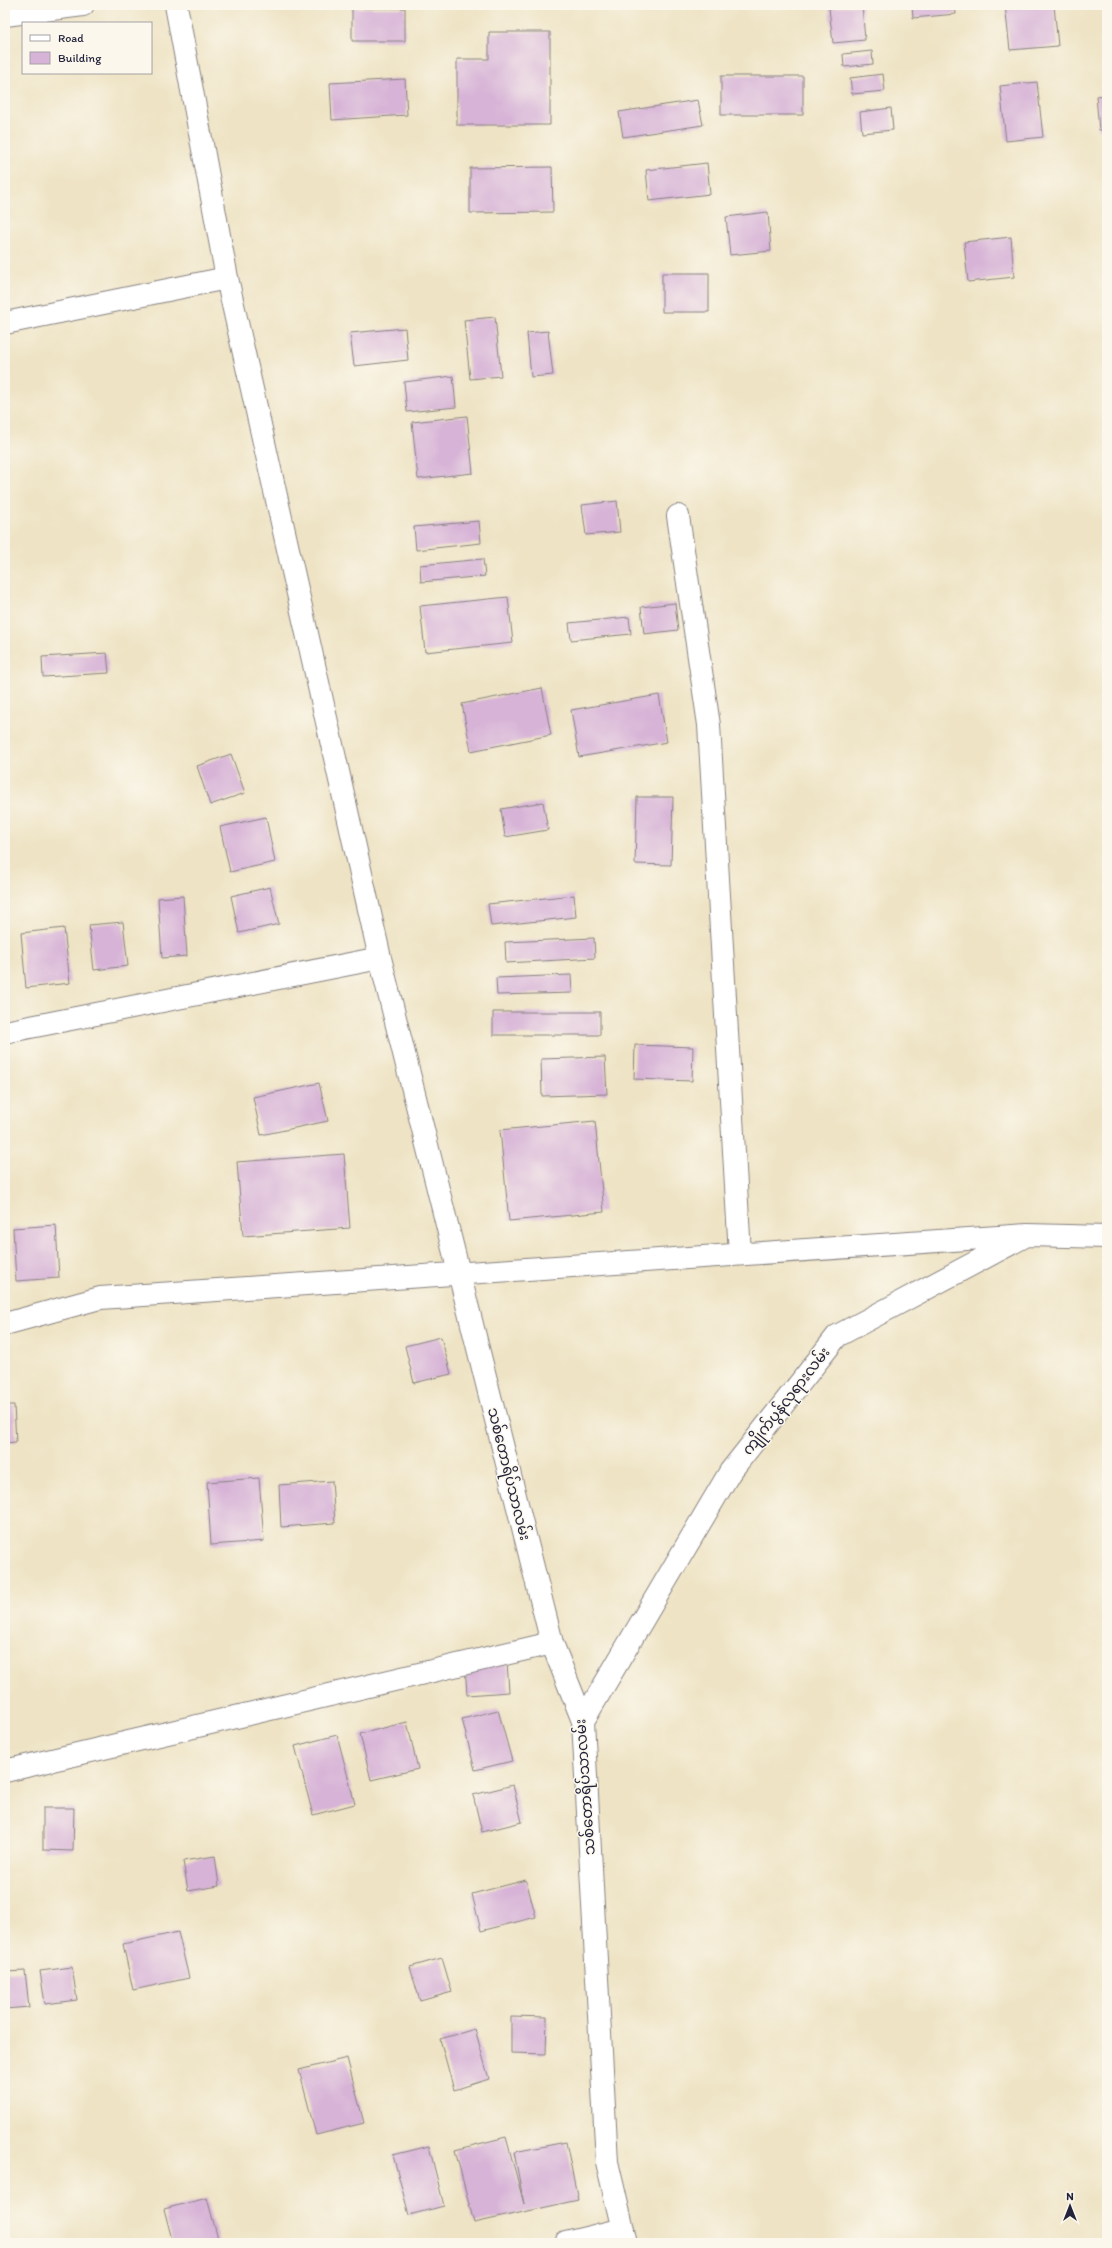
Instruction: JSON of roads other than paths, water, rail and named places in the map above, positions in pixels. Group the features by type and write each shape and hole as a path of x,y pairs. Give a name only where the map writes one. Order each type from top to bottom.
{"street":[{"path":"5,15 83,5"},
{"name":"သစ်တောရိပ်သာလမ်း","path":"176,5 227,278 380,958 552,1643 583,1720 607,2162 624,2236"},
{"path":"5,323 227,278"},
{"path":"678,516 709,725 740,1254"},
{"path":"5,1032 380,958"},
{"path":"5,1324 100,1298 1028,1235"},
{"name":"ကျိုက်ပွန်လုရားလမ်း","path":"583,1720 730,1472 837,1336 1028,1235 1107,1237"},
{"path":"5,1771 552,1643"},
{"path":"566,2243 624,2236"}]}
